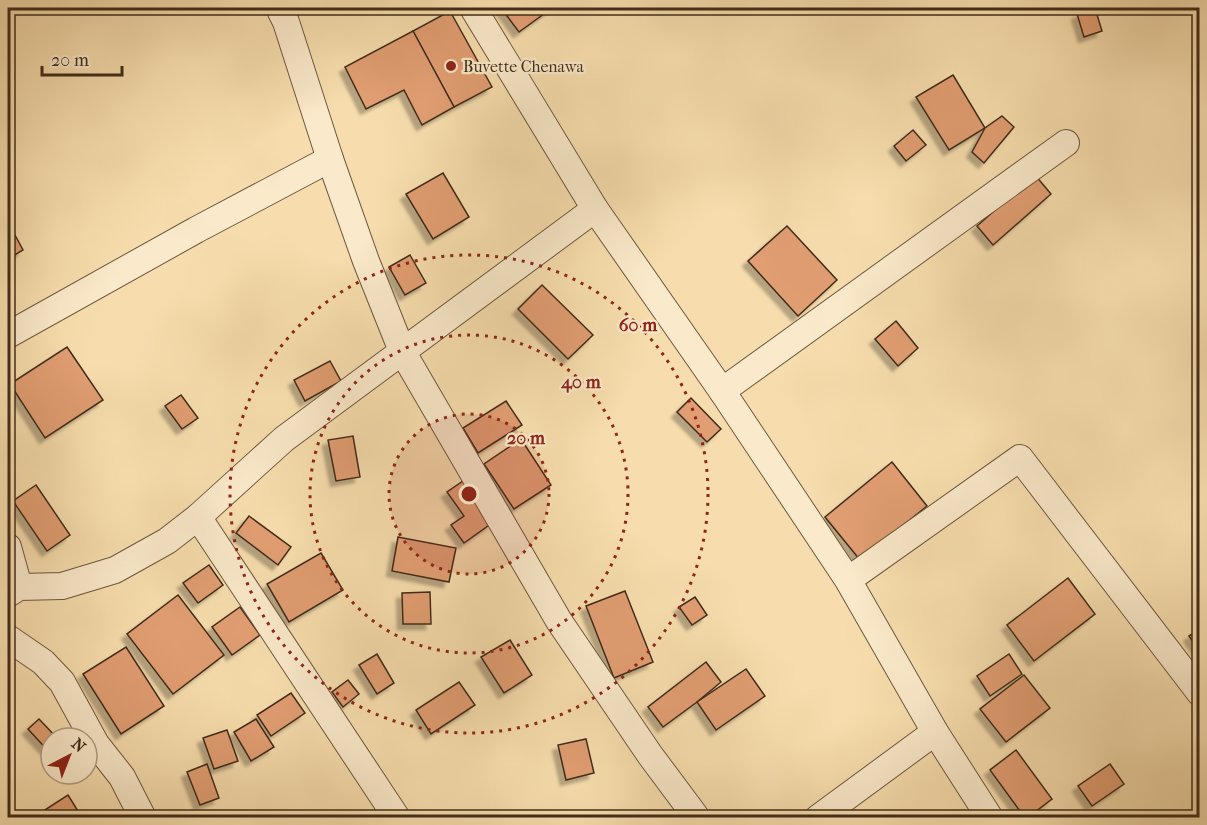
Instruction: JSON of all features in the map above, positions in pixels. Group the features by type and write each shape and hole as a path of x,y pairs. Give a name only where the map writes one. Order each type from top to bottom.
{"street":[{"path":"279,8 286,22 366,261 402,351 559,621 650,755 697,818"},
{"path":"473,8 595,209 722,390 848,580 934,732 990,818"},
{"path":"722,390 1066,142"},
{"path":"8,335 196,230 330,159"},
{"path":"8,547 13,591 62,586 115,570 167,541 198,517 284,439 595,209"},
{"path":"848,580 1020,458 1200,693"},
{"path":"198,517 397,818"},
{"path":"8,638 44,662 62,682 96,744 122,777 143,818"},
{"path":"818,818 934,732"}],"building":[{"path":"501,8 552,8 519,32"},
{"path":"1095,8 1102,31 1084,37 1077,14"},
{"path":"450,11 492,87 454,107 413,31"},
{"path":"413,31 454,107 422,125 404,90 366,109 345,67"},
{"path":"953,75 985,128 949,150 916,97"},
{"path":"1002,116 1014,127 984,163 972,152 985,128"},
{"path":"913,130 926,145 906,161 894,146"},
{"path":"443,173 469,217 433,239 406,194"},
{"path":"1035,175 1051,194 993,245 977,226"},
{"path":"8,222 23,250 8,259"},
{"path":"787,226 837,280 798,316 748,261"},
{"path":"410,255 426,283 405,295 389,267"},
{"path":"542,285 593,335 568,359 518,309"},
{"path":"896,321 918,348 898,366 875,339"},
{"path":"67,347 103,400 45,438 10,384"},
{"path":"330,361 341,381 305,401 294,380"},
{"path":"181,395 198,418 182,429 165,406"},
{"path":"691,398 721,429 707,442 677,412"},
{"path":"506,401 522,425 478,453 463,428"},
{"path":"353,436 360,477 336,481 328,440"},
{"path":"521,439 551,485 514,509 484,464"},
{"path":"892,462 927,506 860,560 825,517"},
{"path":"463,481 492,523 464,543 451,525 464,516 447,492"},
{"path":"36,485 70,535 47,551 13,501"},
{"path":"249,516 291,547 278,565 236,533"},
{"path":"398,537 456,548 449,582 392,571"},
{"path":"321,553 343,590 289,622 267,584"},
{"path":"209,565 223,585 198,603 183,583"},
{"path":"1068,578 1095,614 1034,661 1007,625"},
{"path":"625,591 653,662 614,678 586,606"},
{"path":"430,592 431,624 403,624 402,593"},
{"path":"178,595 224,655 173,694 127,634"},
{"path":"695,597 707,615 692,625 679,607"},
{"path":"240,607 260,635 232,655 212,627"},
{"path":"1200,629 1200,652 1189,636"},
{"path":"510,640 532,675 504,693 481,657"},
{"path":"126,647 164,706 121,734 83,674"},
{"path":"377,654 394,683 377,694 359,665"},
{"path":"1009,654 1022,674 990,696 977,676"},
{"path":"706,662 721,682 663,727 648,707"},
{"path":"746,669 765,696 716,730 697,702"},
{"path":"1024,675 1050,708 1006,742 980,709"},
{"path":"348,680 359,694 343,707 332,692"},
{"path":"459,682 475,705 431,734 416,710"},
{"path":"291,693 305,713 271,736 257,715"},
{"path":"39,719 46,726 39,726 39,741 28,729"},
{"path":"256,719 274,747 251,761 234,732"},
{"path":"227,730 238,761 214,769 203,738"},
{"path":"586,739 594,773 566,780 558,745"},
{"path":"1016,750 1052,799 1027,818 990,770"},
{"path":"207,764 219,798 200,805 187,772"},
{"path":"1110,764 1124,784 1092,806 1078,786"},
{"path":"68,795 81,816 78,818 39,818 37,815"}],"place":[{"name":"Buvette Chenawa","path":"451,66"}]}
